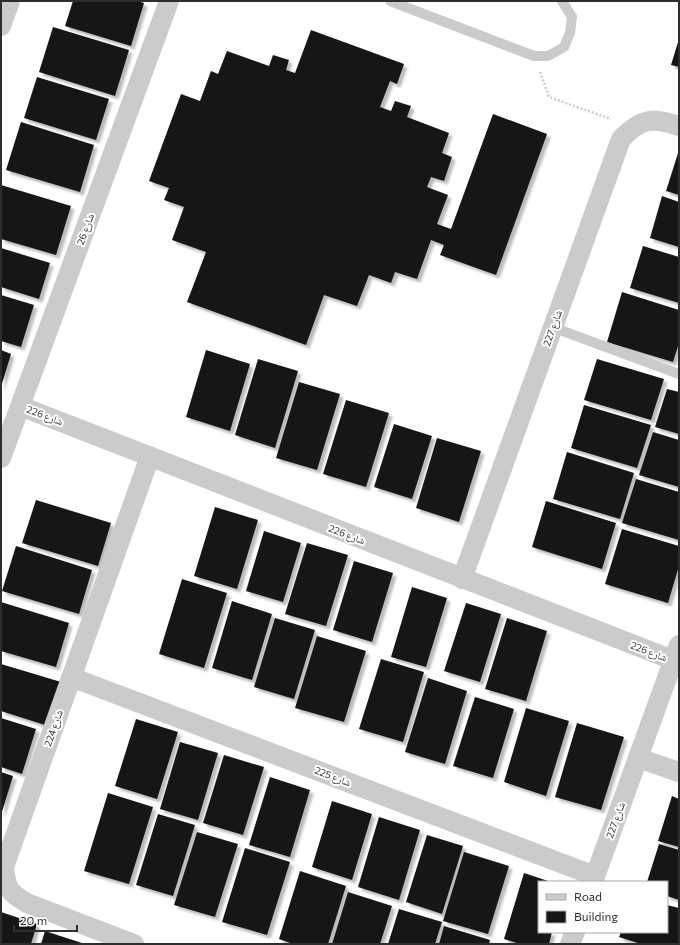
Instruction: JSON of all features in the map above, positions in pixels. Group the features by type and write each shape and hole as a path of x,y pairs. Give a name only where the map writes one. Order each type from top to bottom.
{"street":[{"path":"1,26 10,1"},
{"name":"شارع 26","path":"1,458 169,1"},
{"path":"633,126 661,120 679,126"},
{"name":"شارع 227","path":"462,579 613,159 621,139 633,126"},
{"name":"شارع 226","path":"20,406 462,579 676,652"},
{"name":"شارع 224","path":"134,944 113,941 27,903 15,896 5,884 4,867 150,456"},
{"name":"شارع 227","path":"594,879 676,652"},
{"name":"شارع 225","path":"71,677 594,879"},
{"path":"638,758 679,772"},
{"path":"570,944 575,933"}],"lane":[{"path":"390,1 410,5 534,56 548,56 564,47 570,34 572,17 562,1"},
{"path":"552,328 679,374"}],"path":[{"path":"534,56 549,97 633,126"}],"building":[{"path":"73,1 137,1 144,3 131,46 65,26"},
{"path":"53,27 129,50 115,96 39,72"},
{"path":"311,30 404,64 397,84 390,81 380,107 391,111 395,101 411,106 407,117 449,133 442,153 452,157 444,181 431,177 427,187 448,195 437,224 451,229 493,114 547,134 496,275 440,255 444,245 431,240 417,279 395,272 391,283 369,275 357,306 324,295 306,345 187,302 206,252 172,240 184,207 164,200 169,188 149,181 181,94 200,101 211,71 218,74 227,51 269,66 273,55 289,60 286,70 295,73"},
{"path":"679,39 679,67 671,65"},
{"path":"37,77 109,99 96,140 24,118"},
{"path":"21,122 94,145 80,192 6,170"},
{"path":"679,150 679,195 666,191"},
{"path":"1,185 71,206 56,255 1,239"},
{"path":"662,196 679,202 679,247 650,238"},
{"path":"643,246 679,257 679,303 630,288"},
{"path":"1,248 50,263 39,299 1,287"},
{"path":"622,292 679,310 679,343 673,362 607,342"},
{"path":"1,295 34,305 21,347 1,341"},
{"path":"1,350 11,354 1,387"},
{"path":"206,350 250,364 230,431 186,417"},
{"path":"258,359 298,371 275,448 235,435"},
{"path":"597,359 664,379 651,420 584,400"},
{"path":"299,382 340,394 317,470 276,458"},
{"path":"667,389 679,392 679,434 655,427"},
{"path":"346,400 389,413 366,487 323,474"},
{"path":"584,405 651,425 637,468 571,448"},
{"path":"394,424 432,436 412,499 374,487"},
{"path":"653,432 679,440 679,487 639,475"},
{"path":"437,438 481,451 459,522 416,508"},
{"path":"567,452 634,473 620,519 553,499"},
{"path":"636,479 679,492 679,540 622,523"},
{"path":"36,500 111,523 98,566 22,543"},
{"path":"546,501 616,523 602,569 532,547"},
{"path":"215,507 258,520 237,589 194,576"},
{"path":"622,529 679,546 679,566 668,603 605,584"},
{"path":"264,531 301,543 283,602 246,591"},
{"path":"307,543 348,555 326,626 285,614"},
{"path":"16,546 92,570 79,614 2,591"},
{"path":"354,561 393,573 372,642 333,630"},
{"path":"182,579 227,593 204,668 159,654"},
{"path":"412,587 447,598 426,667 391,657"},
{"path":"232,601 272,614 252,680 212,668"},
{"path":"1,602 69,623 56,667 1,651"},
{"path":"466,603 501,614 480,682 444,671"},
{"path":"275,618 315,630 294,699 254,687"},
{"path":"507,618 547,631 526,701 485,689"},
{"path":"317,636 366,651 344,722 295,708"},
{"path":"381,659 424,672 403,742 359,729"},
{"path":"1,664 61,682 48,726 1,711"},
{"path":"428,678 467,691 445,764 405,752"},
{"path":"475,697 514,709 493,778 453,766"},
{"path":"526,708 569,721 546,796 504,782"},
{"path":"1,718 36,729 22,774 1,767"},
{"path":"136,719 178,732 157,799 115,786"},
{"path":"577,723 624,737 601,810 555,797"},
{"path":"180,742 218,753 198,820 160,809"},
{"path":"224,755 264,767 243,835 203,823"},
{"path":"1,772 13,776 1,815"},
{"path":"270,777 310,790 290,857 249,845"},
{"path":"108,793 153,807 129,884 84,871"},
{"path":"672,796 679,799 679,847 658,841"},
{"path":"332,801 372,814 352,880 312,867"},
{"path":"158,814 195,825 173,896 136,885"},
{"path":"379,817 420,830 399,900 358,887"},
{"path":"197,832 238,844 215,917 174,905"},
{"path":"427,835 463,846 442,914 406,902"},
{"path":"659,844 679,850 679,900 668,896 668,881 647,881"},
{"path":"245,848 290,862 267,935 222,922"},
{"path":"464,852 509,866 488,934 443,921"},
{"path":"300,871 346,886 328,944 293,944 279,939"},
{"path":"524,873 548,881 538,881 538,933 552,933 549,944 520,944 504,939"},
{"path":"348,892 392,906 380,944 332,944"},
{"path":"668,905 679,908 679,944 641,944 619,937 621,933 668,933"},
{"path":"399,909 442,922 435,944 388,944"},
{"path":"1,912 37,924 31,944 1,944"},
{"path":"444,926 490,940 489,944 439,944"},
{"path":"45,931 85,944 41,944"}]}
